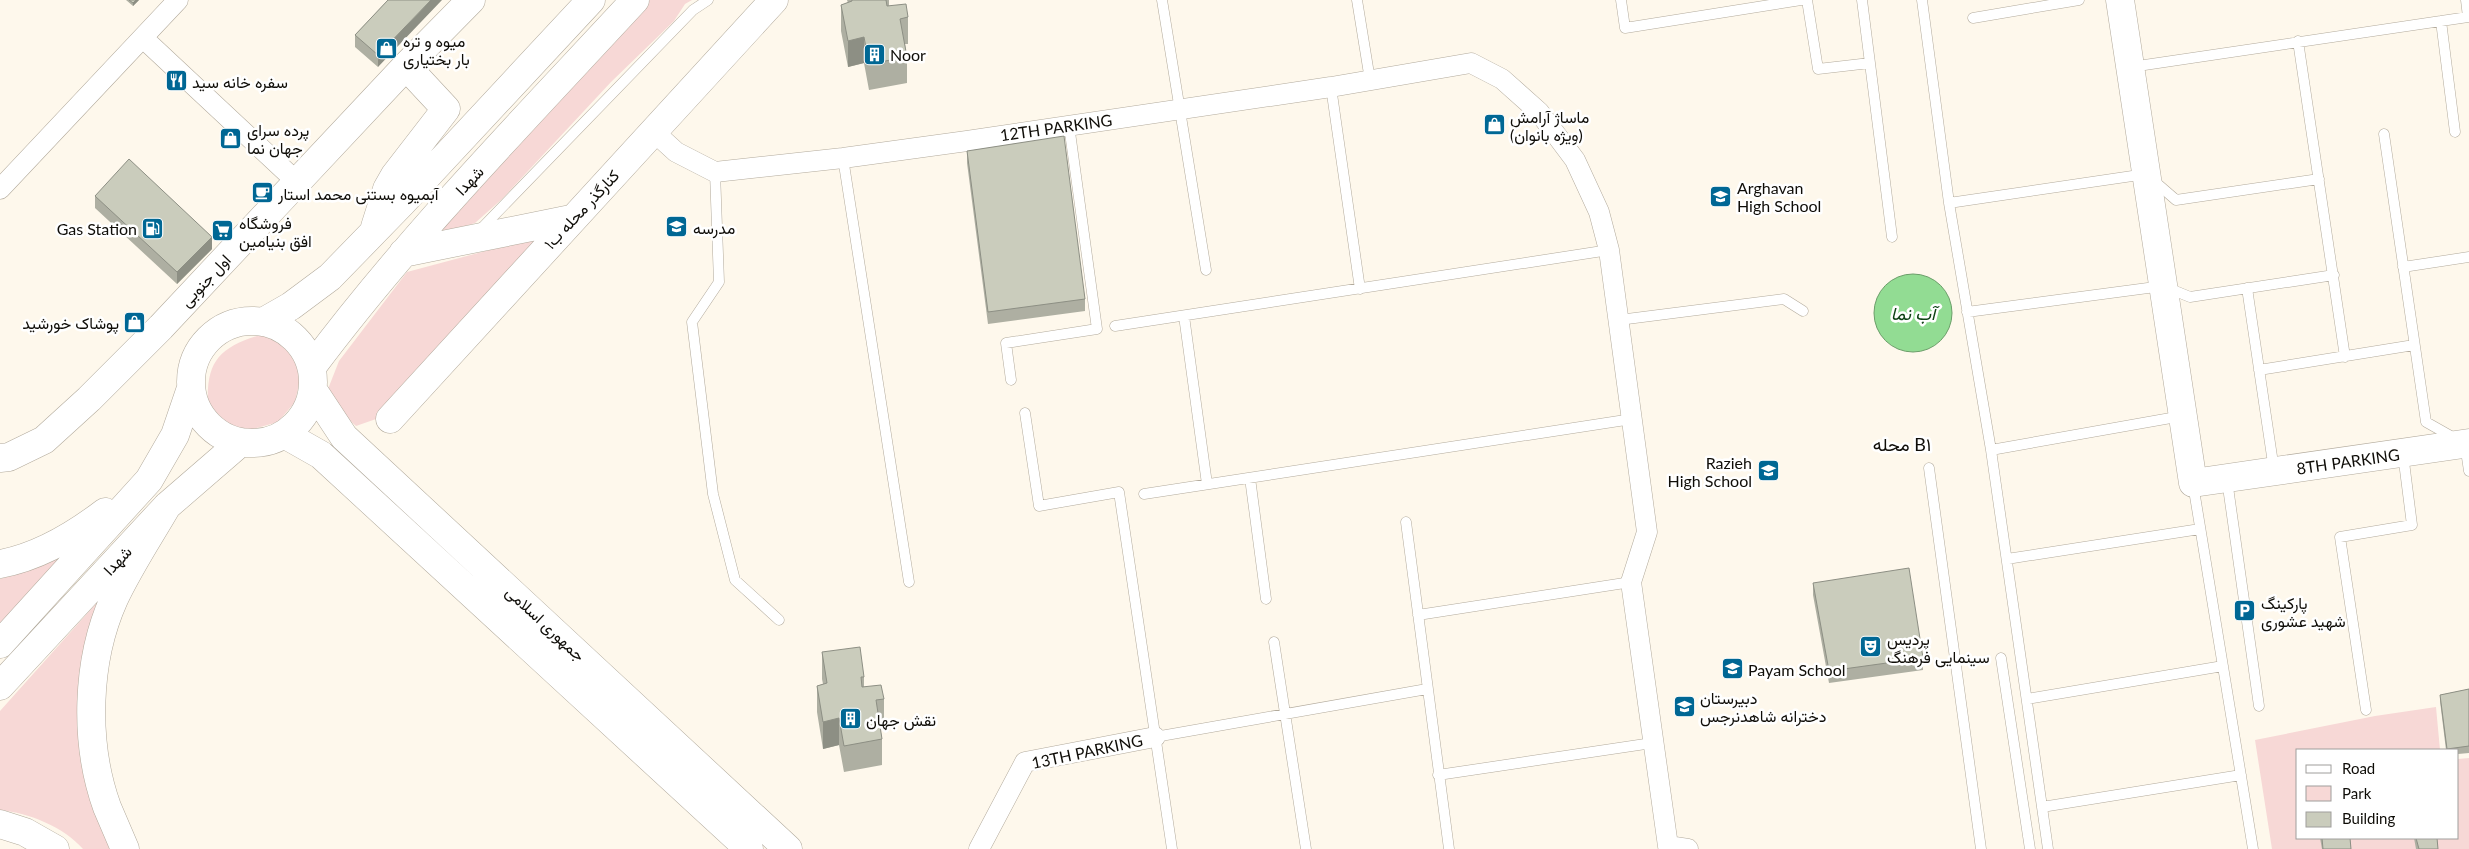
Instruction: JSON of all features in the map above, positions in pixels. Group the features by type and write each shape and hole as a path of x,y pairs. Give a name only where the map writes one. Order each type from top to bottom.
{"main road":[{"name":"اول جنوبی","path":"4,458 44,440 89,399 161,327 406,66 471,0"},
{"name":"شهدا","path":"263,322 291,306 330,277 590,0"},
{"name":"شهدا","path":"312,379 343,325 403,253 635,0"},
{"name":"کنارگذر محله ب۱","path":"390,420 571,219 774,0"},
{"path":"2120,0 2193,482"},
{"path":"373,232 387,188 446,109 406,66"},
{"path":"403,253 571,219"},
{"path":"244,321 263,322 280,327 294,337 305,351 312,379 308,407 298,423 284,434 271,440 256,443 241,442 223,436 207,424 196,407 191,388 193,369 199,351 211,337 226,326 244,321"},
{"name":"جمهوری اسلامی","path":"312,379 344,437 788,849"},
{"name":"شهدا","path":"0,644 149,480 175,436 191,388"},
{"name":"جمهوری اسلامی","path":"284,434 321,454 749,849"},
{"name":"شهدا","path":"0,686 167,506 241,442"},
{"name":"8TH PARKING","path":"2193,482 2227,479 2467,444"},
{"path":"0,564 43,550 85,528 149,480"},
{"path":"125,849 107,806 96,762 92,714 96,655 114,600 167,506"},
{"path":"0,824 25,832 55,849"}],"street":[{"path":"0,189 178,0"},
{"path":"144,38 297,182"},
{"name":"12TH PARKING","path":"715,172 843,158 1069,126 1331,87 1471,63 1502,79 1540,112 1575,160 1599,212 1609,250"},
{"path":"652,131 676,152 715,172"},
{"path":"1609,250 1647,532 1631,582 1652,743 1668,846 1688,849"},
{"name":"13TH PARKING","path":"980,849 1025,762 1155,737"}],"lane":[{"path":"470,240 693,10 708,0"},
{"path":"1162,0 1206,270"},
{"path":"1357,0 1370,80"},
{"path":"1621,0 1625,28 1801,0"},
{"path":"1808,0 1818,69 1870,63"},
{"path":"1862,0 1892,237"},
{"path":"1922,0 1949,203 1991,450 2048,849"},
{"path":"1973,18 2079,0"},
{"path":"2130,67 2298,41 2468,18 2466,0"},
{"path":"2441,21 2456,132"},
{"path":"2298,41 2345,357"},
{"path":"1331,87 1360,289"},
{"path":"1011,380 1006,343 1097,329 1069,126"},
{"path":"2384,134 2426,422 2467,444 2469,470"},
{"path":"843,158 909,582"},
{"path":"715,172 720,282 692,322 713,494 735,580 779,620"},
{"path":"1949,203 2146,174 2176,200 2319,179"},
{"path":"1115,326 1609,250"},
{"path":"2403,267 2469,257"},
{"path":"1967,312 2163,286 2190,297 2334,275"},
{"path":"2247,288 2274,472"},
{"path":"1619,320 1784,299 1803,311"},
{"path":"1184,316 1207,484"},
{"path":"2259,370 2414,345"},
{"path":"1025,413 1039,506 1119,492 1172,849"},
{"path":"1991,450 2182,416"},
{"path":"1144,494 1632,419"},
{"path":"2366,710 2340,537 2412,525 2403,453"},
{"path":"1930,468 1981,849"},
{"path":"1250,478 1266,599"},
{"path":"2227,479 2260,706"},
{"path":"2193,482 2253,849"},
{"path":"1406,522 1448,849"},
{"path":"2007,559 2200,529"},
{"path":"1418,615 1631,582"},
{"path":"1274,642 1306,849"},
{"path":"2001,658 2030,849"},
{"path":"2027,699 2223,666"},
{"path":"1155,737 1427,689"},
{"path":"1438,775 1652,743"},
{"path":"2042,807 2241,775"}],"green space":[{"path":"650,0 692,0 685,4 674,21 611,82 502,199 475,223 426,239"},
{"path":"538,237 376,419 356,426 338,410 328,389 339,361 407,272"},
{"path":"260,335 283,340 295,355 301,375 295,402 278,422 250,430 230,426 208,404 208,389 213,366 225,351"},
{"path":"67,551 0,626 0,579 35,568"},
{"path":"110,588 87,645 110,849 83,849 66,834 45,822 23,814 0,810 0,711"},
{"path":"2436,707 2440,749 2296,749 2296,839 2459,839 2459,759 2469,758 2469,849 2272,849 2255,740 2375,716"}],"water":[{"name":"آب نما","path":"1913,274 1928,277 1940,286 1949,298 1952,313 1949,328 1940,340 1928,349 1913,352 1898,349 1886,340 1877,328 1874,313 1877,298 1886,286 1898,277"}],"building":[{"path":"388,0 431,0 378,55 355,35"},
{"path":"852,0 886,0 887,6 906,4 908,17 900,19 907,57 869,64 864,37 848,41 841,5"},
{"path":"1064,136 1085,299 988,312 967,151"},
{"name":"Gas Station","path":"129,159 212,237 177,272 95,196"},
{"name":"پردیس سینمایی فرهنگ","path":"1909,568 1923,658 1829,671 1813,583"},
{"name":"نقش جهان","path":"860,647 864,677 861,677 862,687 881,685 884,699 876,700 882,739 844,746 839,718 823,722 817,686 827,683 822,652"},
{"path":"2469,689 2469,746 2447,749 2440,695"},
{"path":"2322,839 2350,839 2351,849 2323,849"},
{"path":"2416,839 2437,839 2438,849 2419,849"}],"place":[{"name":"میوه و تره بار بختیاری","path":"387,49"},
{"name":"Noor","path":"874,54"},
{"name":"سفره خانه سید","path":"176,81"},
{"name":"ماساژ آرامش (ویژه بانوان)","path":"1494,125"},
{"name":"پرده سرای جهان نما","path":"231,138"},
{"name":"آبمیوه بستنی محمد استار","path":"262,193"},
{"name":"Arghavan High School","path":"1721,196"},
{"name":"مدرسه","path":"677,227"},
{"name":"Gas Station","path":"153,228"},
{"name":"فروشگاه افق بنیامین","path":"223,231"},
{"name":"پوشاک خورشید","path":"135,322"},
{"name":"Razieh High School","path":"1768,471"},
{"name":"پارکینگ شهید عشوری","path":"2245,611"},
{"name":"پردیس سینمایی فرهنگ","path":"1871,647"},
{"name":"Payam School","path":"1732,669"},
{"name":"دبیرستان دخترانه شاهدنرجس","path":"1684,706"},
{"name":"نقش جهان","path":"850,719"}],"district":[{"name":"محله B۱","path":"1902,444"}]}
